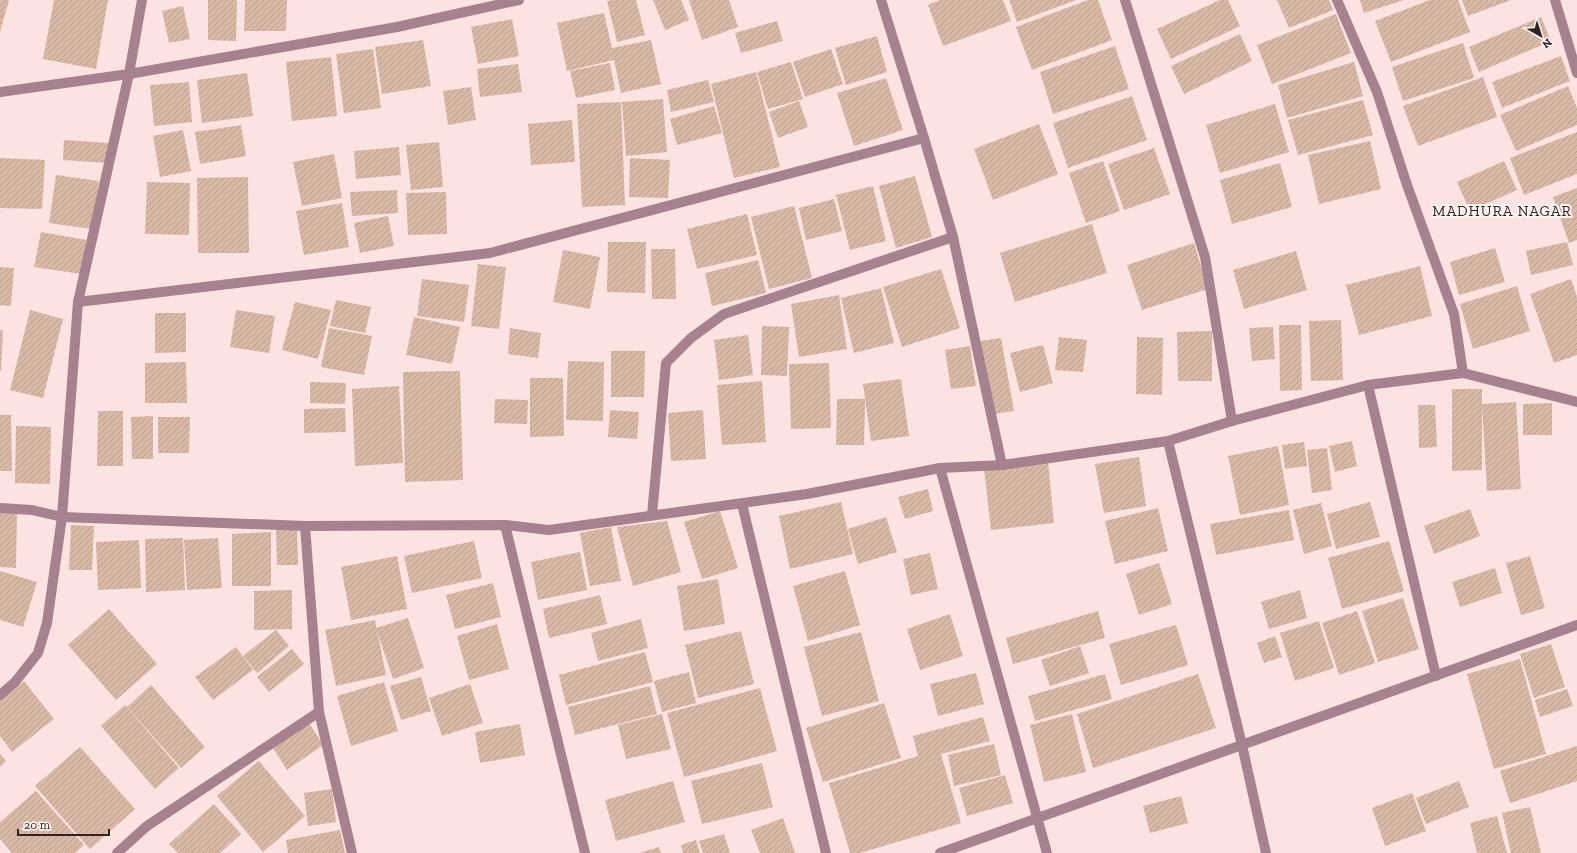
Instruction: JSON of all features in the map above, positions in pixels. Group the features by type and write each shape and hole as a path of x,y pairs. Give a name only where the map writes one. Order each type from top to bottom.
{"street":[{"path":"0,695 15,682 38,653 47,623 62,518 78,302 129,74 142,0"},
{"path":"0,92 129,74 397,27 519,0"},
{"path":"881,0 953,237 1002,465"},
{"path":"1125,0 1205,258 1232,421"},
{"path":"1337,0 1377,92 1407,185 1454,314 1463,373"},
{"path":"1555,0 1577,73"},
{"path":"78,302 490,253 924,138"},
{"path":"652,515 666,363 691,338 724,314 953,237"},
{"path":"0,508 32,510 62,518 305,526 505,525 549,530 807,494 940,468 1002,465 1168,440 1232,421 1368,385 1463,373 1577,402"},
{"path":"1368,385 1436,676"},
{"path":"1168,440 1242,745 1266,853"},
{"path":"940,468 1047,853"},
{"path":"742,504 826,853"},
{"path":"505,525 585,853"},
{"path":"305,526 319,712 352,853"},
{"path":"940,853 1577,625"},
{"path":"117,853 147,826 319,712"}],"building":[{"path":"0,0 9,0 0,32"},
{"path":"54,0 108,0 96,69 43,59"},
{"path":"208,0 237,0 236,41 208,40"},
{"path":"245,0 287,0 286,31 244,31"},
{"path":"636,0 645,35 617,42 607,1"},
{"path":"653,0 681,0 689,20 665,30"},
{"path":"689,0 729,0 738,27 702,40"},
{"path":"940,0 1003,0 1011,21 943,46 928,5"},
{"path":"1009,0 1076,0 1017,22"},
{"path":"1088,0 1098,0 1112,40 1032,70 1016,27"},
{"path":"1220,0 1228,0 1240,26 1171,59 1157,29"},
{"path":"1277,0 1329,0 1333,10 1289,28"},
{"path":"1360,0 1404,0 1364,13"},
{"path":"1430,0 1458,0 1470,32 1391,62 1375,21"},
{"path":"1462,0 1511,0 1468,16"},
{"path":"183,6 190,39 169,43 162,11"},
{"path":"604,13 612,48 651,40 661,84 621,93 614,60 567,71 557,23"},
{"path":"1336,14 1351,53 1272,84 1257,45"},
{"path":"1541,17 1551,41 1479,72 1469,47"},
{"path":"512,19 519,56 478,64 471,27"},
{"path":"777,21 783,41 741,53 735,33"},
{"path":"1240,34 1252,61 1184,94 1171,66"},
{"path":"877,36 887,72 846,85 835,48"},
{"path":"423,40 431,86 382,94 375,47"},
{"path":"1463,43 1474,78 1403,101 1392,67"},
{"path":"1115,46 1129,89 1053,114 1040,72"},
{"path":"373,49 381,108 344,113 336,54"},
{"path":"831,49 843,84 805,97 793,62"},
{"path":"1561,56 1570,81 1502,108 1492,82"},
{"path":"331,57 337,116 292,121 286,62"},
{"path":"791,62 803,99 768,109 757,72"},
{"path":"1354,62 1363,96 1287,118 1278,85"},
{"path":"610,63 615,90 576,98 570,71"},
{"path":"518,64 522,92 480,97 477,69"},
{"path":"756,72 780,167 734,178 711,84"},
{"path":"247,73 253,116 202,123 197,80"},
{"path":"1483,77 1497,117 1418,146 1403,106"},
{"path":"886,78 903,130 854,146 837,93"},
{"path":"708,80 714,102 671,112 667,90"},
{"path":"189,82 192,122 154,126 150,85"},
{"path":"1568,86 1577,108 1577,125 1516,151 1500,115"},
{"path":"471,87 476,120 448,125 443,91"},
{"path":"1132,96 1147,140 1068,168 1053,123"},
{"path":"663,99 667,152 626,156 622,102"},
{"path":"1363,100 1373,135 1298,155 1288,120"},
{"path":"799,101 808,127 778,138 769,112"},
{"path":"621,102 625,205 582,207 577,104"},
{"path":"1275,104 1289,152 1220,173 1206,125"},
{"path":"714,106 722,133 677,145 670,119"},
{"path":"572,120 575,162 531,165 528,124"},
{"path":"1039,124 1058,174 993,200 974,149"},
{"path":"241,125 246,156 200,164 195,132"},
{"path":"183,130 191,171 160,177 153,136"},
{"path":"1577,132 1577,174 1524,195 1510,158"},
{"path":"64,140 109,143 107,163 63,160"},
{"path":"1370,141 1381,189 1319,204 1308,155"},
{"path":"439,142 443,187 411,190 406,145"},
{"path":"399,147 401,175 356,179 354,151"},
{"path":"1154,148 1170,194 1124,210 1108,164"},
{"path":"334,154 342,198 302,206 293,162"},
{"path":"0,158 45,160 42,209 0,208"},
{"path":"630,158 670,160 668,198 629,197"},
{"path":"1103,161 1120,211 1086,223 1069,173"},
{"path":"1504,161 1517,190 1470,211 1457,182"},
{"path":"1280,163 1292,207 1232,224 1220,180"},
{"path":"56,175 99,181 92,229 49,223"},
{"path":"915,176 932,237 896,248 879,186"},
{"path":"248,177 249,253 198,253 197,178"},
{"path":"147,182 190,183 189,235 145,234"},
{"path":"873,186 886,241 850,250 836,195"},
{"path":"1577,188 1577,240 1569,243 1553,197"},
{"path":"397,190 398,213 352,216 350,192"},
{"path":"446,192 447,234 408,235 406,193"},
{"path":"834,199 842,231 806,240 799,208"},
{"path":"342,203 349,247 304,255 296,211"},
{"path":"794,206 812,278 769,289 751,217"},
{"path":"747,214 757,255 697,269 687,229"},
{"path":"388,216 394,246 360,253 354,223"},
{"path":"1092,224 1107,273 1015,302 1000,253"},
{"path":"41,232 87,240 81,274 34,267"},
{"path":"608,242 646,242 645,293 607,292"},
{"path":"1567,242 1573,265 1531,275 1526,251"},
{"path":"1194,243 1208,289 1142,310 1127,265"},
{"path":"1495,248 1505,282 1459,295 1450,262"},
{"path":"651,249 675,249 676,299 652,299"},
{"path":"563,250 600,257 590,309 553,302"},
{"path":"1296,251 1307,290 1244,309 1233,270"},
{"path":"758,260 766,293 712,306 705,273"},
{"path":"478,264 506,267 499,329 471,326"},
{"path":"1420,266 1432,316 1359,335 1346,285"},
{"path":"0,267 14,268 11,306 0,305"},
{"path":"941,269 960,328 902,347 883,287"},
{"path":"422,279 469,285 464,322 417,316"},
{"path":"1571,279 1577,297 1577,355 1554,363 1530,294"},
{"path":"1517,286 1530,331 1473,349 1460,304"},
{"path":"881,288 894,343 854,353 841,298"},
{"path":"839,295 847,349 799,357 791,304"},
{"path":"336,300 371,307 365,333 330,326"},
{"path":"295,302 331,310 318,359 282,350"},
{"path":"30,310 63,319 43,398 10,390"},
{"path":"236,310 275,316 269,353 230,347"},
{"path":"155,313 186,313 186,352 155,353"},
{"path":"414,317 460,327 452,364 406,355"},
{"path":"1341,320 1343,380 1311,381 1309,321"},
{"path":"1279,325 1301,325 1302,390 1280,391"},
{"path":"762,326 789,327 787,376 761,375"},
{"path":"1273,327 1275,359 1252,361 1249,328"},
{"path":"329,328 372,336 364,375 321,367"},
{"path":"510,328 541,333 538,358 508,354"},
{"path":"0,330 3,330 1,371 0,371"},
{"path":"1212,331 1212,381 1178,381 1177,332"},
{"path":"748,335 753,375 719,380 714,340"},
{"path":"1059,337 1087,340 1083,372 1055,370"},
{"path":"1137,337 1163,338 1162,395 1136,394"},
{"path":"1001,338 1014,411 993,414 980,341"},
{"path":"1043,345 1053,383 1020,392 1010,353"},
{"path":"970,346 976,386 951,389 945,350"},
{"path":"611,351 645,351 644,397 611,397"},
{"path":"568,361 604,362 603,421 566,420"},
{"path":"186,362 187,403 145,403 145,363"},
{"path":"829,363 831,428 791,429 789,364"},
{"path":"460,371 463,480 405,482 403,372"},
{"path":"530,378 563,378 564,436 530,437"},
{"path":"901,379 909,436 871,441 863,384"},
{"path":"762,381 766,442 722,445 717,385"},
{"path":"310,382 346,383 345,404 310,403"},
{"path":"399,386 403,463 355,466 352,389"},
{"path":"1452,389 1482,389 1482,470 1452,471"},
{"path":"495,399 528,400 527,424 494,423"},
{"path":"837,399 865,399 864,445 836,445"},
{"path":"1516,402 1521,489 1487,491 1482,404"},
{"path":"1552,403 1552,435 1523,435 1523,404"},
{"path":"1418,405 1435,405 1437,447 1419,448"},
{"path":"345,408 346,432 304,433 304,409"},
{"path":"610,410 639,412 637,439 608,437"},
{"path":"703,410 706,459 671,461 668,413"},
{"path":"98,411 123,411 123,466 97,466"},
{"path":"0,415 11,415 12,471 0,471"},
{"path":"153,416 153,459 132,459 131,417"},
{"path":"158,417 190,417 189,453 158,453"},
{"path":"16,426 51,427 50,484 15,483"},
{"path":"1352,441 1357,466 1335,472 1329,446"},
{"path":"1304,442 1307,466 1285,469 1282,445"},
{"path":"1278,446 1289,505 1240,515 1228,456"},
{"path":"1327,448 1332,490 1312,493 1307,450"},
{"path":"1139,457 1146,506 1104,513 1095,464"},
{"path":"1048,461 1054,523 991,530 984,468"},
{"path":"928,489 933,511 905,519 898,497"},
{"path":"841,502 853,554 790,569 779,516"},
{"path":"1370,502 1380,537 1336,549 1327,514"},
{"path":"1321,503 1332,546 1304,554 1293,510"},
{"path":"1158,508 1168,551 1115,564 1105,521"},
{"path":"1470,509 1480,536 1434,554 1424,526"},
{"path":"1289,510 1294,540 1216,555 1210,524"},
{"path":"720,511 738,568 702,579 684,522"},
{"path":"0,513 17,513 16,568 0,567"},
{"path":"886,517 897,552 858,564 848,529"},
{"path":"667,521 681,572 633,586 617,527"},
{"path":"71,525 94,526 92,570 69,570"},
{"path":"276,527 297,529 298,565 277,565"},
{"path":"611,527 621,581 590,586 580,533"},
{"path":"271,532 271,586 232,586 232,534"},
{"path":"183,538 185,590 146,592 145,539"},
{"path":"218,538 222,588 187,590 184,540"},
{"path":"139,540 141,588 98,590 96,542"},
{"path":"474,541 482,578 412,593 404,556"},
{"path":"1389,541 1404,591 1342,609 1328,558"},
{"path":"580,552 587,590 538,600 531,562"},
{"path":"930,553 938,589 911,595 903,559"},
{"path":"397,556 407,609 351,620 341,567"},
{"path":"1530,556 1545,608 1521,615 1506,563"},
{"path":"1159,563 1172,604 1139,615 1126,574"},
{"path":"1495,568 1502,593 1460,607 1452,582"},
{"path":"0,571 37,582 23,627 0,620"},
{"path":"845,571 860,625 808,641 793,586"},
{"path":"718,579 725,624 684,631 677,586"},
{"path":"493,583 501,617 455,629 446,595"},
{"path":"292,590 292,629 254,630 254,591"},
{"path":"1300,590 1307,618 1269,629 1261,602"},
{"path":"600,595 607,624 549,638 543,609"},
{"path":"1403,598 1419,649 1378,662 1362,611"},
{"path":"109,609 157,664 116,700 68,645"},
{"path":"1098,611 1105,638 1013,664 1006,638"},
{"path":"1357,611 1375,663 1339,675 1322,623"},
{"path":"950,614 963,656 920,670 907,629"},
{"path":"408,618 424,668 393,679 376,628"},
{"path":"641,619 648,648 598,661 591,633"},
{"path":"375,620 386,675 336,686 325,630"},
{"path":"1319,621 1334,668 1295,681 1280,633"},
{"path":"497,624 509,669 469,680 457,636"},
{"path":"1176,625 1188,665 1121,685 1109,644"},
{"path":"276,630 289,646 257,673 243,656"},
{"path":"741,631 754,684 698,698 685,645"},
{"path":"861,632 879,701 822,716 804,647"},
{"path":"1275,636 1282,657 1264,663 1257,643"},
{"path":"1551,644 1565,687 1534,698 1520,654"},
{"path":"1080,646 1089,673 1050,686 1041,660"},
{"path":"236,647 253,670 213,700 195,677"},
{"path":"292,649 304,664 269,692 257,677"},
{"path":"645,652 653,682 566,705 559,675"},
{"path":"1520,659 1546,754 1494,769 1467,674"},
{"path":"689,672 696,703 662,712 654,681"},
{"path":"976,673 984,704 938,716 930,684"},
{"path":"1105,674 1112,699 1035,721 1028,696"},
{"path":"1198,674 1216,728 1093,768 1077,714"},
{"path":"421,677 431,711 401,720 390,686"},
{"path":"24,681 54,719 12,752 0,736 0,700"},
{"path":"384,682 398,731 351,746 337,696"},
{"path":"470,684 483,723 442,736 429,698"},
{"path":"151,685 205,747 181,768 127,707"},
{"path":"650,686 657,714 575,735 568,707"},
{"path":"760,688 777,751 684,777 667,713"},
{"path":"1567,689 1573,706 1540,717 1535,700"},
{"path":"884,703 901,758 823,782 806,728"},
{"path":"125,705 179,768 155,789 101,726"},
{"path":"662,714 671,749 626,759 618,725"},
{"path":"1072,714 1086,772 1044,782 1030,725"},
{"path":"983,717 990,741 941,754 961,823 860,853 850,853 829,783 918,756 913,736"},
{"path":"309,723 323,745 287,770 273,748"},
{"path":"520,724 525,755 480,763 475,732"},
{"path":"994,744 1001,775 954,786 948,755"},
{"path":"1577,746 1577,781 1510,803 1500,771"},
{"path":"80,747 135,809 90,849 35,786"},
{"path":"0,754 6,761 0,767"},
{"path":"259,761 305,816 263,852 217,796"},
{"path":"762,763 773,807 702,824 691,781"},
{"path":"1005,775 1013,803 967,816 959,788"},
{"path":"673,781 685,822 616,841 605,800"},
{"path":"1459,781 1469,807 1426,824 1416,798"},
{"path":"332,789 336,822 308,826 304,793"},
{"path":"36,791 84,845 75,853 12,853 0,839 0,822"},
{"path":"1412,793 1426,831 1385,846 1372,808"},
{"path":"1181,796 1188,823 1150,833 1143,806"},
{"path":"214,804 241,834 220,853 178,853 169,844"},
{"path":"1530,807 1541,853 1511,853 1502,813"},
{"path":"1497,816 1507,853 1477,853 1470,823"},
{"path":"783,818 795,853 760,853 751,830"},
{"path":"340,830 345,853 288,853 286,840"},
{"path":"724,834 730,853 703,853 699,841"},
{"path":"696,840 700,853 683,853 681,845"},
{"path":"659,847 661,853 640,853"}],"district":[{"name":"MADHURA NAGAR","path":"1502,211"}]}
